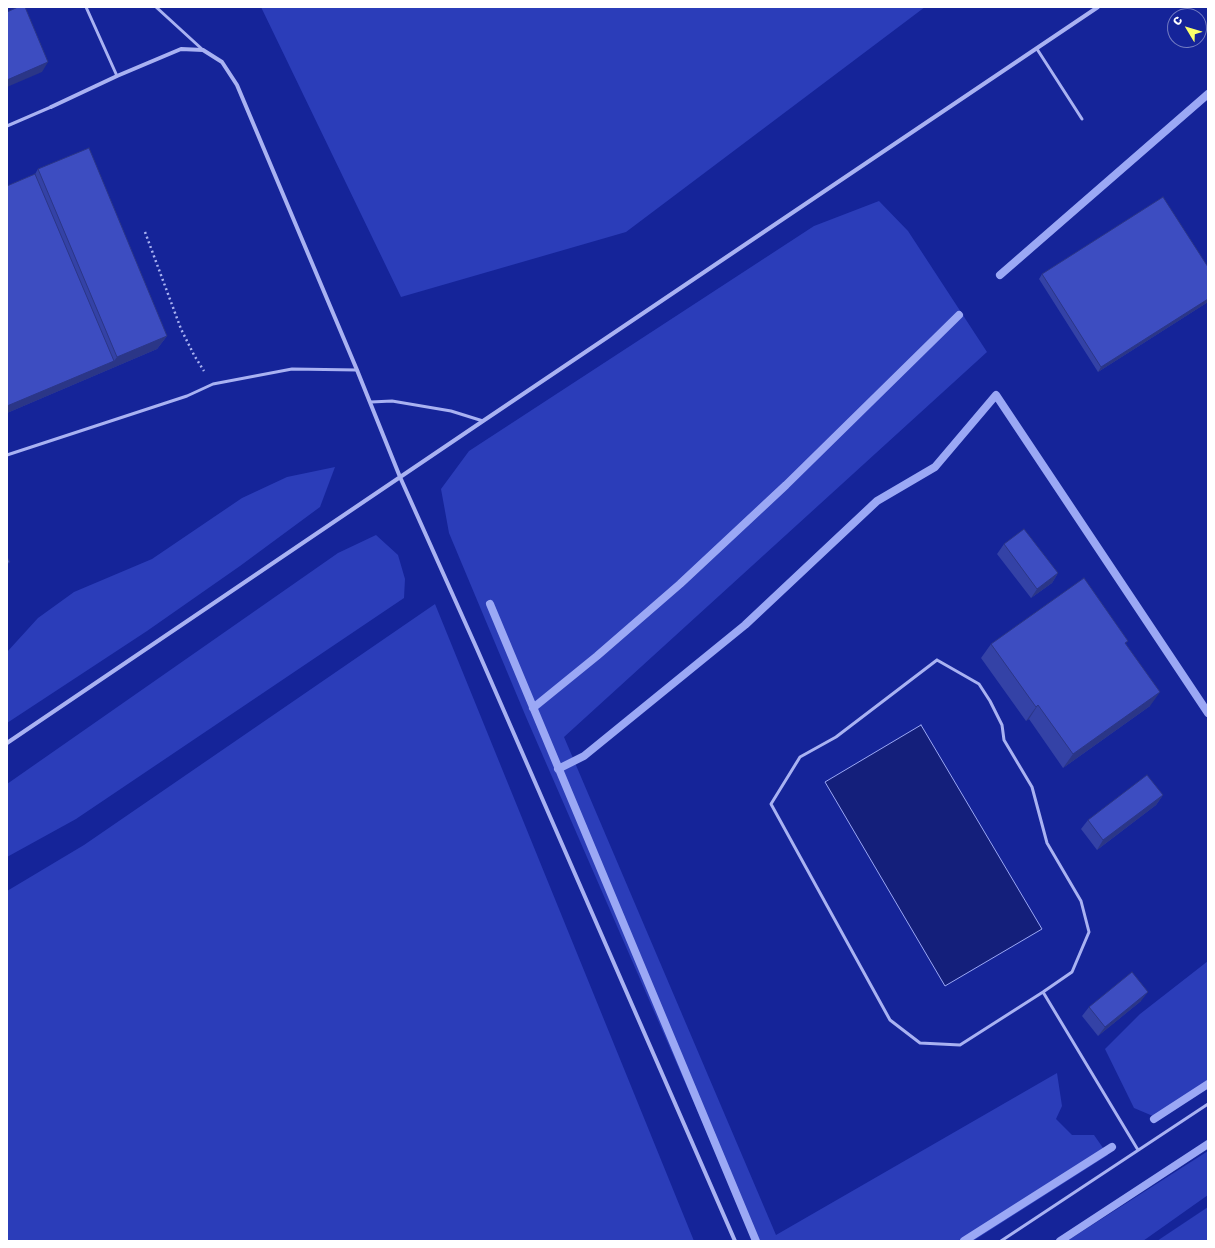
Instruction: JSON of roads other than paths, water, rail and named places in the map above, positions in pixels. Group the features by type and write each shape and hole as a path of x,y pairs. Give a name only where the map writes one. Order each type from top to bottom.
{"street":[{"path":"7,743 483,420 1098,7"},
{"path":"51,107 116,76 181,49 203,50 222,62 237,85 371,402 400,477 480,656 735,1241"}],"lane":[{"path":"86,7 116,76"},
{"path":"156,7 203,50"},
{"path":"1037,49 1082,119"},
{"path":"7,126 51,107"},
{"path":"7,455 187,396 213,384 292,368 357,370"},
{"path":"371,402 392,401 451,411 483,420"},
{"path":"937,660 979,684 1002,725 1004,740 1032,787 1047,843 1081,900 1089,932 1072,972 1043,992 960,1045 920,1043 890,1020 771,804 800,757 836,737 937,660"},
{"path":"1043,992 1138,1150"},
{"path":"1001,1241 1208,1104"}],"waterway":[{"path":"1000,275 1208,94"},
{"path":"533,708 597,656 680,584 786,485 959,315"},
{"path":"558,769 584,756 745,625 877,501 935,467 996,395 1208,713"},
{"path":"490,604 756,1241"},
{"path":"1154,1119 1208,1084"},
{"path":"1060,1241 1208,1144"},
{"path":"964,1241 1112,1147"}]}
